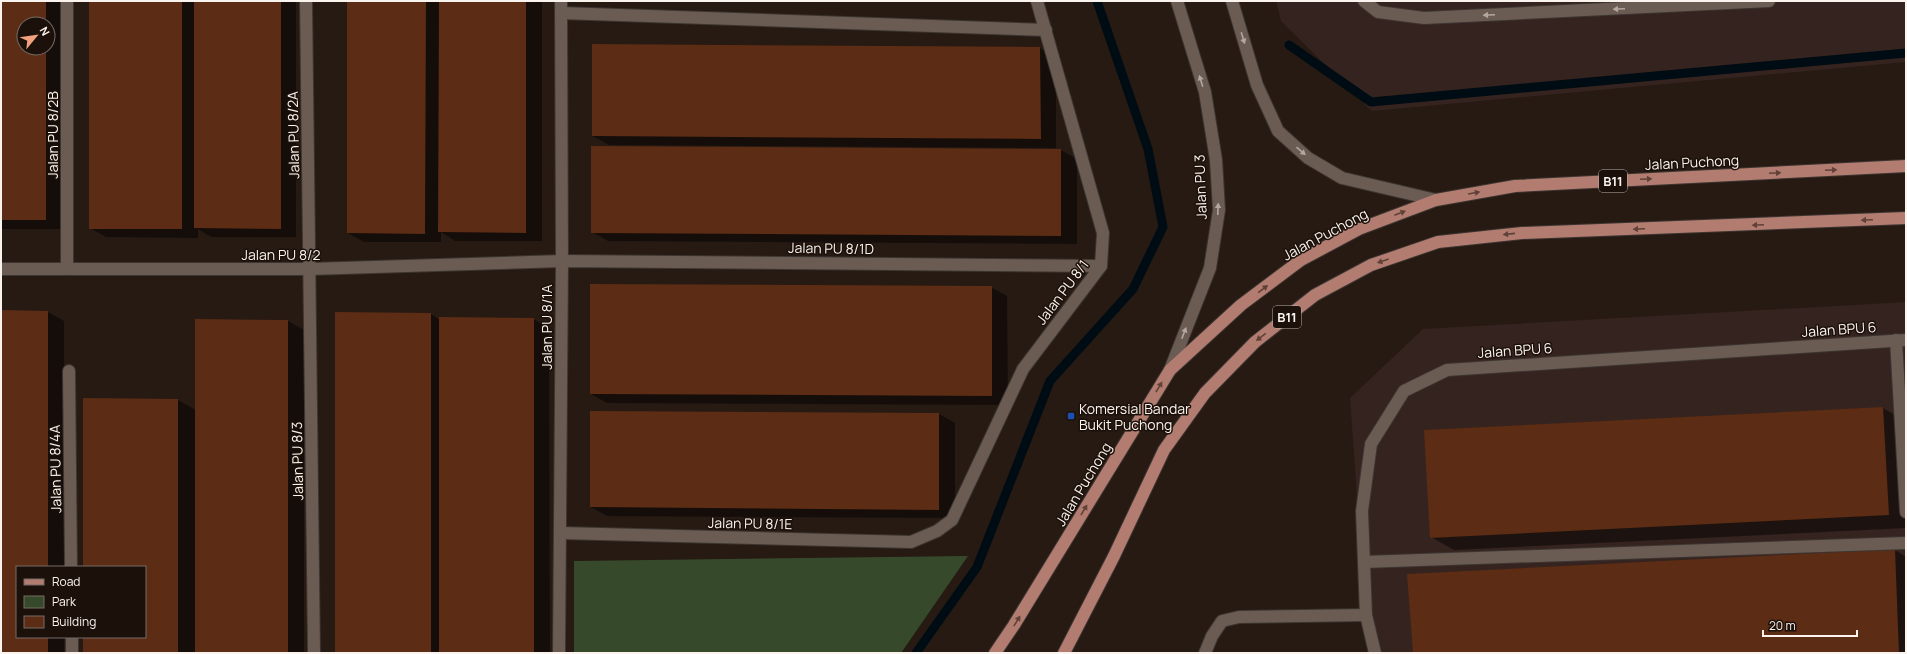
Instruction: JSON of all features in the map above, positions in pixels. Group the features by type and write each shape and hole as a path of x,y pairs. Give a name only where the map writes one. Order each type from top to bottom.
{"main road":[{"name":"Jalan Puchong","path":"995,653 1014,625 1170,370 1241,305 1301,260 1359,229 1436,200 1515,186 1906,166"},
{"name":"B11","path":"1064,653 1114,556 1164,450 1205,393 1255,342 1315,295 1371,266 1438,242 1522,233 1906,218"}],"street":[{"name":"Jalan PU 8/2B","path":"67,1 67,269"},
{"name":"Jalan PU 8/2A","path":"306,1 310,269"},
{"name":"Jalan PU 8/1A","path":"559,653 562,261 561,1"},
{"name":"Jalan PU 8/1","path":"937,531 952,520 1023,369 1101,266 1103,233 1037,1"},
{"name":"Jalan PU 3","path":"1170,370 1210,268 1219,210 1216,160 1205,92 1177,1"},
{"path":"1232,1 1257,85 1278,131 1308,158 1342,178 1436,200"},
{"path":"1364,1 1378,12 1424,18 1769,1"},
{"path":"561,14 1046,30"},
{"name":"Jalan PU 8/2","path":"1,268 310,269 562,261"},
{"name":"Jalan PU 8/1D","path":"562,261 1101,266"},
{"name":"Jalan PU 8/3","path":"310,269 314,653"},
{"path":"1901,340 1906,512"},
{"name":"Jalan BPU 6","path":"1375,653 1366,615 1362,511 1371,444 1404,391 1447,370 1901,340"},
{"name":"Jalan PU 8/4A","path":"69,371 71,566"},
{"name":"Jalan PU 8/1E","path":"561,533 911,542 937,531"},
{"path":"1364,562 1906,543"},
{"path":"1205,653 1212,636 1222,621 1239,617 1366,615"},
{"path":"72,638 72,653"}],"shaded area":[{"path":"1276,1 1906,1 1906,62 1372,111 1281,21"},
{"path":"1906,302 1906,653 1368,653 1350,398 1423,329"}],"green space":[{"path":"968,556 901,653 574,653 574,561"}],"building":[{"path":"1,1 46,1 46,16 16,16 16,56 46,56 46,220 1,220"},
{"path":"89,1 182,1 182,229 89,229"},
{"path":"194,1 281,1 281,229 194,228"},
{"path":"347,1 426,1 425,234 347,233"},
{"path":"439,1 526,1 526,233 438,232"},
{"path":"592,44 1040,47 1041,139 592,136"},
{"path":"591,146 1061,149 1061,236 591,233"},
{"path":"590,284 992,286 992,396 590,394"},
{"path":"1,310 48,311 48,566 16,566 16,638 48,638 48,653 1,653"},
{"path":"335,312 431,313 431,653 335,653"},
{"path":"439,317 534,318 534,653 439,653"},
{"path":"195,319 288,320 288,653 195,653"},
{"path":"83,398 178,399 178,653 83,653 83,638 146,638 146,566 83,566"},
{"path":"1883,407 1889,515 1430,538 1424,430"},
{"path":"590,411 939,413 939,510 590,507"},
{"path":"1895,549 1899,653 1413,653 1407,574"}],"waterway":[{"path":"916,653 977,567 1050,381 1133,289 1163,227 1148,149 1097,1"},
{"path":"1289,45 1371,102 1906,53"}],"place":[{"name":"Komersial Bandar Bukit Puchong","path":"1071,416"}]}
